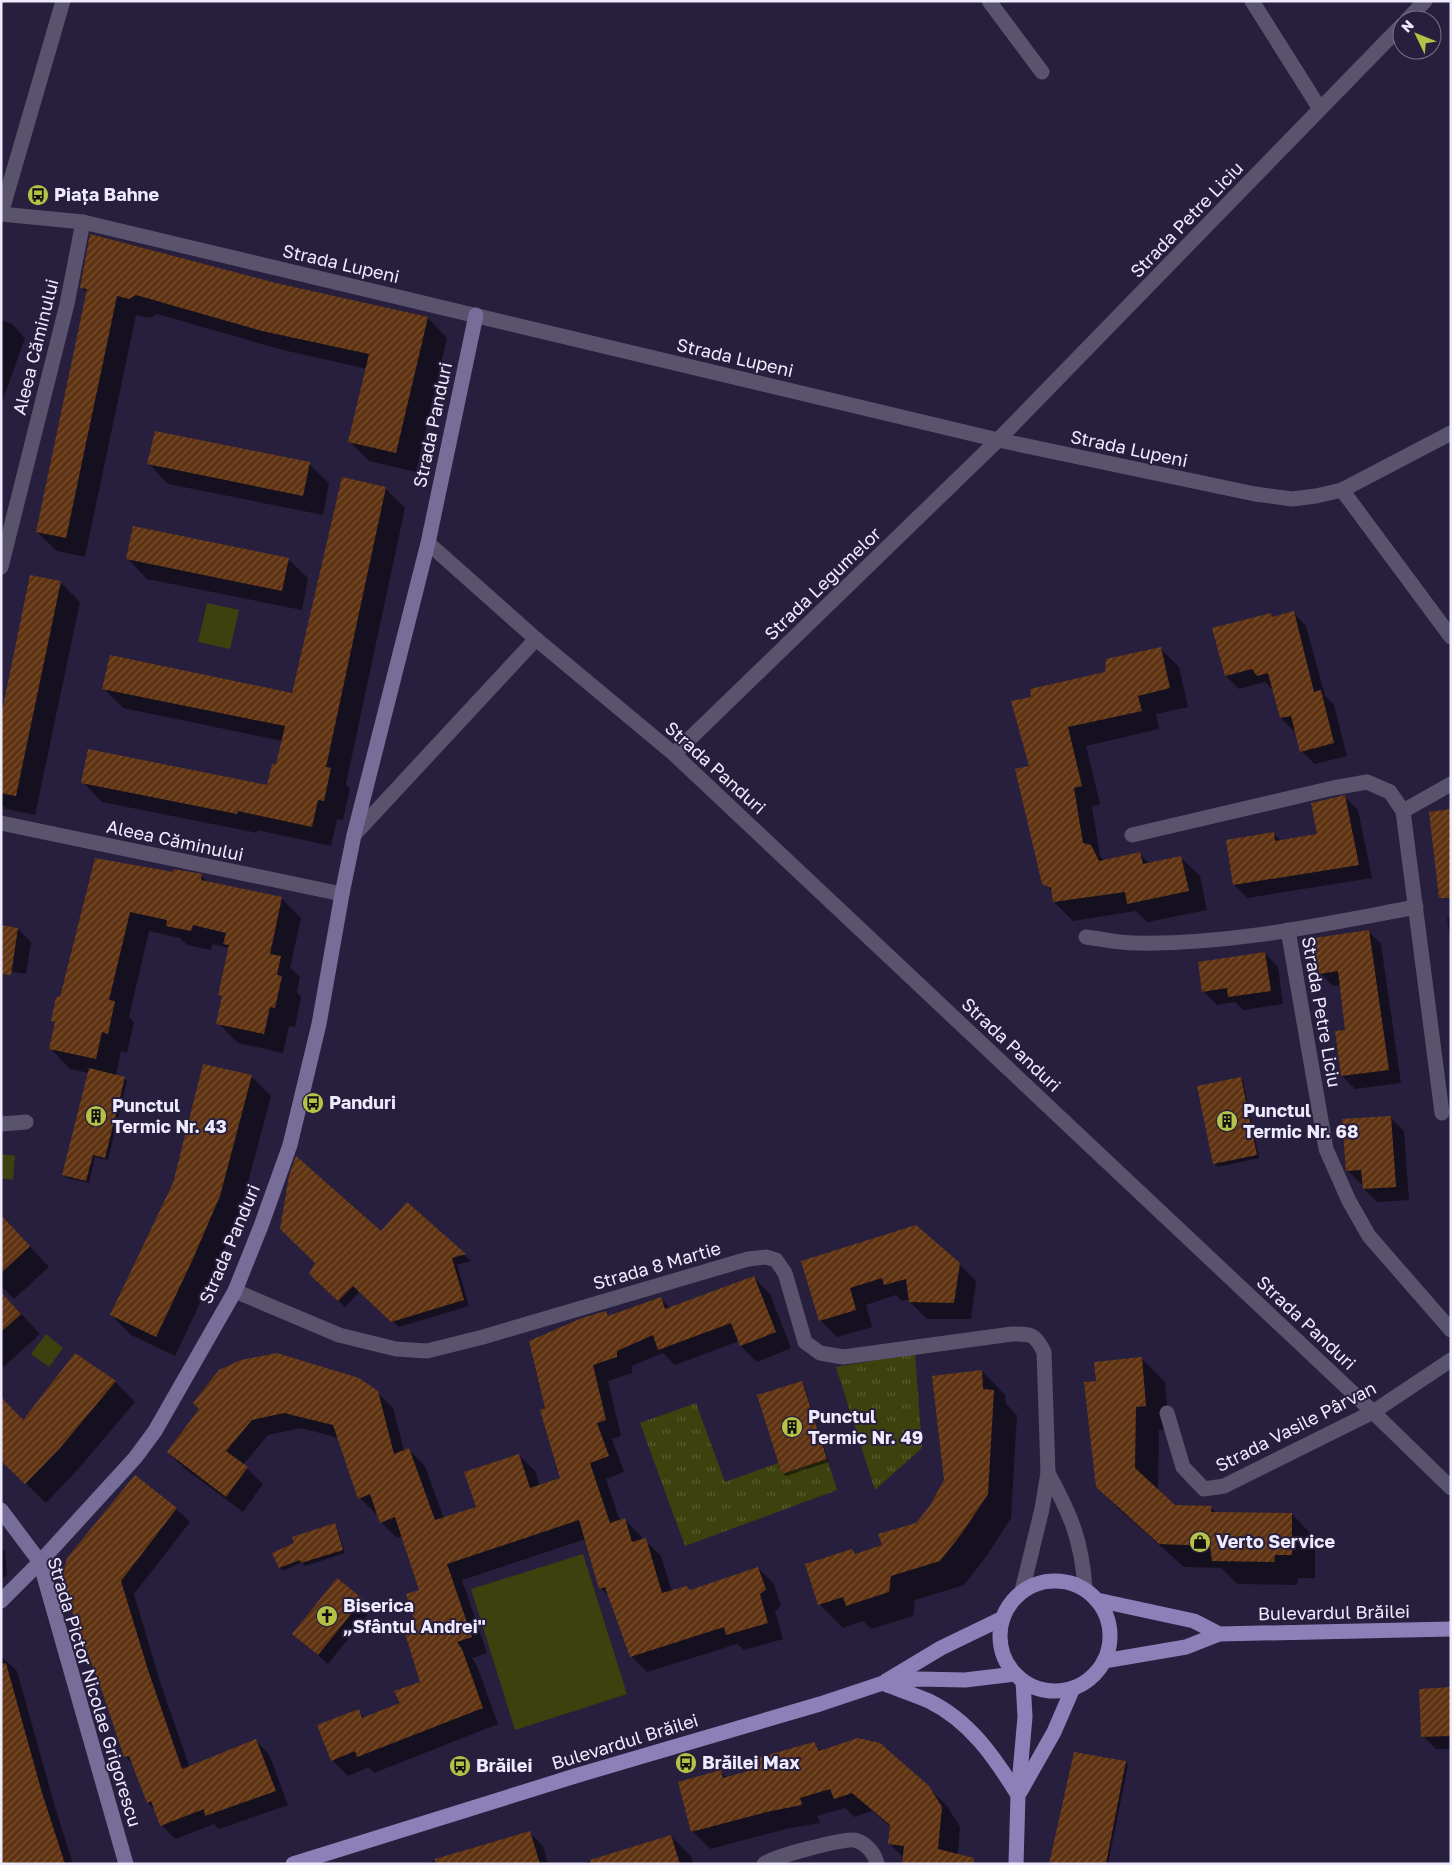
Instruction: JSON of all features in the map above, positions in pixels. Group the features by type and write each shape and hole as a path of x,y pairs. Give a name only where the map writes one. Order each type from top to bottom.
{"main road":[{"path":"1041,1582 1069,1582 1086,1589 1097,1600 1108,1620 1110,1637 1109,1649 1104,1661 1092,1677 1073,1688 1054,1691 1036,1688 1019,1678 1007,1664 1001,1647 1000,1632 1003,1618 1014,1599 1022,1591 1041,1582"},
{"name":"Bulevardul Brăilei","path":"1097,1600 1194,1621 1219,1634"},
{"name":"Bulevardul Brăilei","path":"293,1864 574,1776 820,1704 883,1683 941,1648 1003,1618"},
{"name":"Bulevardul Brăilei","path":"1104,1661 1186,1647 1219,1634 1451,1629"},
{"path":"1016,1864 1018,1795 1025,1717 1019,1678"},
{"name":"Bulevardul Brăilei","path":"883,1683 918,1680 1019,1678"},
{"path":"883,1683 929,1702 951,1714 986,1747 1018,1795"},
{"path":"1018,1795 1042,1754 1073,1688"}],"street":[{"path":"1,214 63,1"},
{"path":"989,1 1042,72"},
{"path":"1252,1 1320,109"},
{"name":"Strada Petre Liciu","path":"998,440 1392,35"},
{"name":"Strada Lupeni","path":"1,214 83,222 998,440 1256,494 1292,499 1342,490 1451,433"},
{"name":"Aleea Căminului","path":"1,567 67,304 83,222"},
{"name":"Strada Panduri","path":"1,1601 40,1562 135,1458 154,1431 235,1291 290,1145 319,1024 354,835 428,543 476,315"},
{"name":"Strada Legumelor","path":"674,754 998,440"},
{"path":"1342,490 1451,637"},
{"name":"Strada Panduri","path":"428,543 536,639 674,754 1373,1412 1451,1488"},
{"path":"354,835 536,639"},
{"path":"1132,835 1333,788 1367,782 1390,792 1403,811 1442,1113"},
{"path":"1403,811 1451,784"},
{"name":"Aleea Căminului","path":"1,823 342,894"},
{"name":"Strada Petre Liciu","path":"1086,937 1134,943 1202,941 1288,930 1416,907"},
{"name":"Strada Petre Liciu","path":"1288,930 1326,1149 1349,1201 1369,1236 1451,1330"},
{"path":"1,1124 26,1122"},
{"name":"Strada 8 Martie","path":"235,1291 339,1335 396,1348 427,1351 483,1337 748,1259 766,1257 776,1260 786,1273 805,1342 820,1353 843,1357 1012,1334 1028,1334 1038,1340 1044,1352 1048,1474"},
{"name":"Strada Vasile Pârvan","path":"1166,1413 1182,1467 1204,1489 1224,1486 1373,1412 1451,1360"},
{"path":"1048,1474 1067,1509 1078,1538 1086,1589"},
{"path":"1022,1591 1042,1509 1048,1474"},
{"name":"Strada Pictor Nicolae Grigorescu","path":"1,1510 40,1562 126,1864"},
{"path":"764,1864 783,1854 853,1839 865,1845 876,1858 877,1864"}],"green space":[{"path":"207,603 239,610 230,649 198,642"},
{"path":"1,1154 15,1156 13,1180 1,1178"},
{"path":"46,1334 63,1348 49,1367 31,1354"},
{"path":"915,1353 922,1448 875,1490 836,1367"},
{"path":"696,1403 725,1482 778,1463 782,1474 827,1459 837,1490 685,1546 640,1423"},
{"path":"583,1554 627,1694 515,1730 471,1589"}],"building":[{"path":"90,234 276,283 428,317 396,453 348,442 369,354 262,331 136,295 129,299 117,296 66,538 36,532 87,289 80,288"},
{"path":"155,431 310,462 303,496 147,464"},
{"path":"342,477 386,487 326,767 331,768 324,801 318,800 312,827 238,811 237,814 81,783 88,749 267,785 272,764 276,764 285,726 102,689 110,655 292,693"},
{"path":"133,526 289,558 282,591 126,559"},
{"path":"30,575 61,581 16,796 1,793 1,716"},
{"path":"1294,611 1314,692 1321,690 1334,743 1300,752 1291,716 1280,718 1268,673 1257,676 1252,669 1225,676 1212,628 1271,613 1272,617"},
{"path":"1161,647 1170,688 1138,696 1142,711 1068,727 1082,786 1074,788 1083,843 1091,845 1099,861 1140,852 1143,864 1181,856 1189,891 1127,904 1125,892 1053,902 1051,888 1042,884 1015,769 1029,766 1011,701 1031,697 1030,689 1105,672 1106,659"},
{"path":"1345,795 1359,865 1233,885 1226,840 1274,832 1275,841 1317,834 1311,803"},
{"path":"1451,809 1451,898 1439,898 1429,812"},
{"path":"95,858 173,872 174,869 202,874 201,880 282,897 270,954 281,956 277,975 282,976 275,1008 270,1007 264,1034 216,1024 222,996 218,995 229,945 223,944 226,933 193,925 191,931 166,926 167,920 130,912 109,1000 115,1001 108,1034 102,1032 96,1059 49,1049 55,1022 51,1021 56,997 60,997"},
{"path":"1,925 18,928 11,975 1,974"},
{"path":"1369,930 1389,1070 1341,1076 1335,1031 1345,1030 1338,971 1319,974 1314,938"},
{"path":"1265,952 1271,991 1228,997 1227,988 1202,992 1198,962"},
{"path":"203,1064 252,1075 220,1196 156,1337 110,1315 173,1183"},
{"name":"Punctul Termic Nr. 43","path":"89,1068 125,1077 105,1158 93,1155 86,1181 62,1175"},
{"name":"Punctul Termic Nr. 68","path":"1241,1077 1257,1155 1213,1164 1197,1086"},
{"path":"1391,1116 1396,1187 1363,1189 1361,1170 1346,1171 1342,1119"},
{"path":"296,1156 381,1231 407,1202 466,1254 452,1258 464,1300 391,1322 353,1286 338,1301 309,1274 315,1263 280,1229 289,1176"},
{"path":"1,1215 30,1246 1,1273"},
{"path":"916,1225 960,1263 954,1303 909,1302 906,1279 884,1285 882,1278 850,1288 856,1310 819,1321 801,1261"},
{"path":"754,1276 776,1332 740,1346 731,1323 658,1350 653,1335 617,1351 617,1357 593,1365 606,1420 597,1423 609,1456 590,1463 610,1523 625,1518 632,1542 646,1538 662,1593 687,1586 690,1590 758,1567 766,1589 760,1594 768,1623 726,1635 724,1627 630,1657 605,1587 599,1589 579,1520 447,1564 472,1637 457,1642 462,1649 483,1708 357,1757 355,1751 331,1761 317,1725 359,1709 362,1718 400,1703 394,1691 420,1682 403,1627 415,1622 406,1594 419,1590 395,1517 380,1523 370,1494 358,1499 333,1425 284,1413 252,1420 226,1451 248,1467 226,1497 167,1452 199,1409 193,1403 219,1370 241,1360 277,1353 359,1378 378,1391 394,1454 409,1448 435,1520 476,1507 464,1472 519,1454 530,1488 560,1478 540,1410 545,1408 529,1341 582,1318 606,1311 608,1316 661,1297 665,1309"},
{"path":"1,1292 21,1314 1,1332"},
{"path":"75,1353 116,1381 60,1448 25,1484 1,1461 1,1397 23,1420"},
{"path":"1142,1357 1146,1406 1136,1407 1135,1468 1175,1505 1212,1506 1211,1512 1292,1513 1292,1555 1275,1555 1274,1562 1212,1561 1210,1546 1159,1544 1096,1487 1084,1382 1096,1381 1094,1362"},
{"path":"982,1370 983,1389 994,1390 988,1494 962,1533 940,1561 891,1576 889,1592 846,1606 843,1597 818,1605 805,1564 852,1549 855,1554 882,1545 878,1534 916,1523 929,1507 944,1480 932,1376"},
{"name":"Punctul Termic Nr. 49","path":"802,1381 827,1459 782,1474 757,1395"},
{"path":"135,1475 177,1508 121,1581 148,1670 182,1769 256,1739 276,1791 205,1816 204,1809 160,1826 151,1801 147,1803 129,1756 124,1757 101,1688 61,1583 67,1558"},
{"path":"335,1523 343,1550 301,1563 300,1560 279,1568 272,1553 294,1543 292,1537"},
{"name":"Biserica „Sfântul Andrei\"","path":"337,1578 363,1599 318,1655 292,1634"},
{"path":"6,1663 42,1793 65,1864 1,1864 1,1664"},
{"path":"1451,1687 1451,1736 1421,1737 1419,1689"},
{"path":"858,1738 880,1743 929,1786 942,1807 938,1849 974,1858 973,1864 902,1864 904,1846 888,1844 890,1825 852,1793 834,1799 830,1789 800,1798 802,1805 691,1832 678,1782 721,1770 723,1778 760,1768 760,1757 814,1742 819,1751"},
{"path":"1074,1752 1126,1761 1106,1864 1049,1864"},
{"path":"530,1831 540,1864 435,1864 435,1859"},
{"path":"671,1835 680,1864 591,1864 590,1860"}],"place":[{"name":"Piața Bahne","path":"38,195"},
{"name":"Panduri","path":"313,1103"},
{"name":"Punctul Termic Nr. 43","path":"96,1116"},
{"name":"Punctul Termic Nr. 68","path":"1227,1121"},
{"name":"Punctul Termic Nr. 49","path":"792,1427"},
{"name":"Verto Service","path":"1200,1542"},
{"name":"Biserica „Sfântul Andrei\"","path":"327,1616"},
{"name":"Brăilei Max","path":"686,1763"},
{"name":"Brăilei","path":"460,1766"}]}
